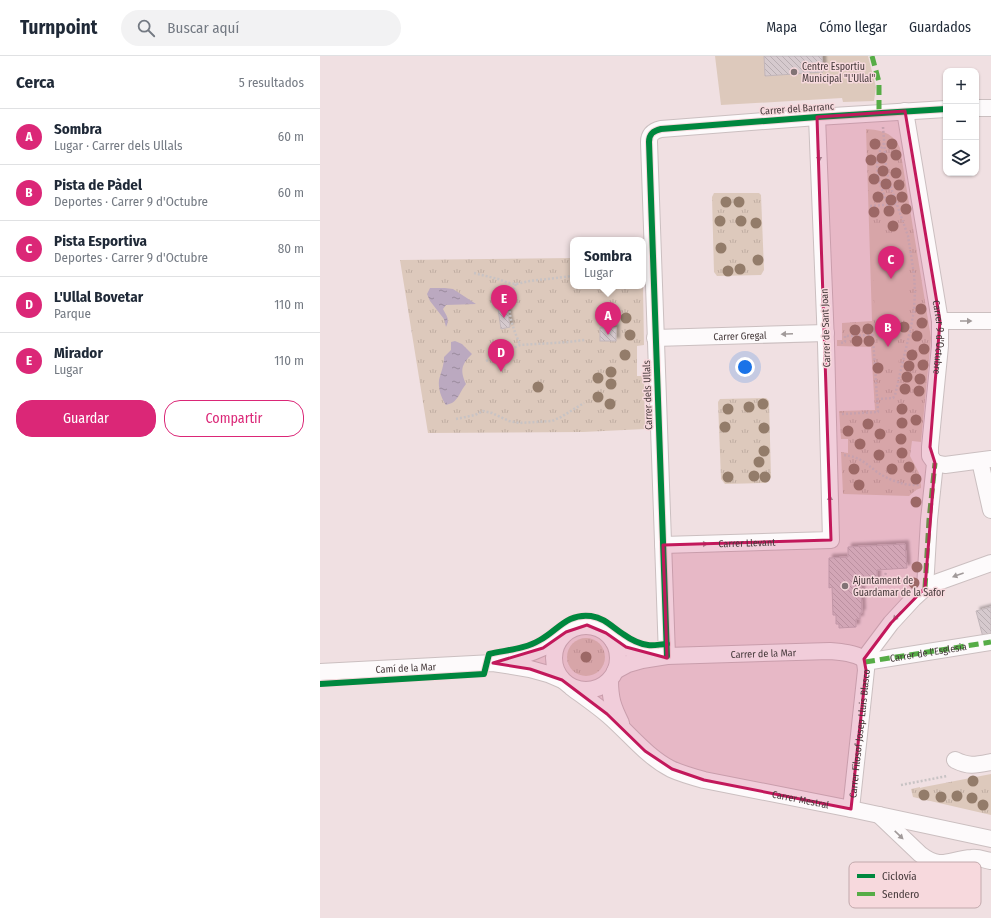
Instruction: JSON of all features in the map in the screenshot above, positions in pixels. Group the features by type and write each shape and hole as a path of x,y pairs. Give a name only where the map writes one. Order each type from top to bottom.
{"street":[{"path":"979,108 991,108"},
{"name":"Carrer del Barranc","path":"651,133 661,129 943,109"},
{"name":"Carrer 9 d'Octubre","path":"905,111 940,321 940,346 930,446 930,456 935,463 929,520 925,588"},
{"name":"Carrer de Sant Joan","path":"817,117 826,338 831,540"},
{"name":"Carrer dels Ullals","path":"651,133 649,142 663,545 664,657"},
{"path":"940,321 991,321"},
{"name":"Carrer Gregal","path":"655,338 826,338"},
{"path":"935,463 945,465 986,460 991,510"},
{"name":"Carrer Llevant","path":"663,545 831,540"},
{"path":"865,661 891,623 925,588 991,562"},
{"path":"587,625 597,627 606,633 613,641 617,650 618,661 613,675 602,686 592,690 581,690 567,683 556,671 553,661 554,650 558,640 571,629 587,625"},
{"name":"Camí de la Mar","path":"493,663 543,648 558,640"},
{"name":"Carrer de la Mar","path":"613,641 640,653 664,657"},
{"name":"Carrer de l'Esglesia","path":"865,661 991,642"},
{"name":"Carrer de la Mar","path":"613,675 628,664 642,660 664,657 830,651 846,652 860,656 865,661"},
{"name":"Carrer Filosof Josep Lluis Blasco","path":"851,809 865,678 865,661"},
{"name":"Camí de la Mar","path":"320,672 493,663 530,668 548,674 567,683"},
{"name":"Carrer Mestral","path":"613,675 610,693 614,708 625,730"},
{"name":"Carrer Mestral","path":"567,683 607,714 645,751 672,769 688,775 704,780 991,839"},
{"path":"955,760 966,765 991,762"},
{"path":"879,815 926,860 933,862"},
{"path":"920,854 920,841 930,826"},
{"path":"951,862 971,858 991,861"}],"path":[{"path":"877,399 893,398 895,395 911,327 915,298 914,274 908,236 889,182 886,166 882,113"},
{"path":"884,142 880,149 877,170 879,183 888,205"},
{"path":"870,206 897,204"},
{"path":"474,273 516,284 530,280 570,276"},
{"path":"516,284 509,302 511,321 520,344"},
{"path":"828,413 878,412 872,324"},
{"path":"826,338 845,342 845,336 873,335"},
{"path":"486,361 520,344 585,340"},
{"path":"456,419 475,415 483,411 492,413 509,421 520,423 552,421 584,403"},
{"path":"829,456 854,456 877,472 899,483 922,486"},
{"path":"874,596 886,573"},
{"path":"901,785 948,776"}],"highlighted area":[{"path":"905,111 940,321 930,447 935,463 925,588 891,623 864,659 866,670 851,809 704,780 672,769 645,751 607,714 562,680 530,669 493,663 543,648 566,632 587,625 606,633 626,647 667,658 663,545 831,540 817,117"}],"green space":[{"name":"Centre Esportiu Municipal \"L'Ullal\"","path":"715,56 868,56 876,87 874,101 843,102 842,98 721,105"},
{"path":"866,129 886,133 894,139 900,148 931,338 921,442 912,441 910,456 919,473 921,488 909,496 843,494 841,452 848,453 848,439 841,439 839,411 875,410 871,347 837,346 837,340 842,340 842,323 872,321"},
{"path":"714,193 759,193 761,195 764,270 761,275 717,276 714,272 712,197"},
{"path":"907,237 909,320 875,323 872,239"},
{"path":"570,258 570,289 643,289 644,345 637,346 637,376 644,376 645,429 583,432 428,433 400,260"},
{"path":"897,326 899,368 879,368 877,327"},
{"path":"766,398 769,401 771,477 766,483 725,484 721,479 718,402 720,399"},
{"path":"582,638 590,638 600,643 604,650 604,664 600,671 590,676 582,676 572,671 570,668 567,661 567,653 572,643 575,641"},
{"path":"991,774 991,815 913,797 911,789 920,788"}],"water":[{"path":"430,288 453,289 476,304 446,305 443,309 448,320 446,327 444,319 430,301 427,294"},
{"path":"455,341 462,344 472,354 466,361 462,371 466,384 456,400 446,405 440,393 439,380 444,357 451,350 451,342"}],"building":[{"path":"764,56 822,56 823,72 765,76"},
{"path":"507,308 510,327 501,329 498,309"},
{"path":"600,328 616,328 616,341 600,341"},
{"name":"Ajuntament de Guardamar de la Safor","path":"905,544 907,568 877,570 877,582 867,582 867,585 861,585 862,613 860,613 860,619 856,619 856,627 839,628 839,624 836,624 836,615 833,615 832,587 829,588 829,558 848,557 848,547"},
{"path":"991,607 991,639 984,641 976,611"}],"marked path":[{"path":"872,56 879,82 879,113"},
{"path":"925,588 929,520 935,463"},
{"path":"865,662 991,642"}],"cycle path":[{"path":"667,656 649,142 651,135 661,129 943,109"},
{"path":"320,684 484,674 489,654 534,643 563,623 575,617 583,616 596,617 608,623 629,638 642,644 667,644"}],"place":[{"name":"Centre Esportiu Municipal \"L'Ullal\"","path":"794,72"},
{"name":"Pista Esportiva","path":"891,279"},
{"name":"Mirador","path":"504,318"},
{"name":"Sombra","path":"608,335"},
{"name":"Pista de Pàdel","path":"888,347"},
{"name":"L'Ullal Bovetar","path":"501,372"},
{"name":"Ajuntament de Guardamar de la Safor","path":"845,586"}]}
